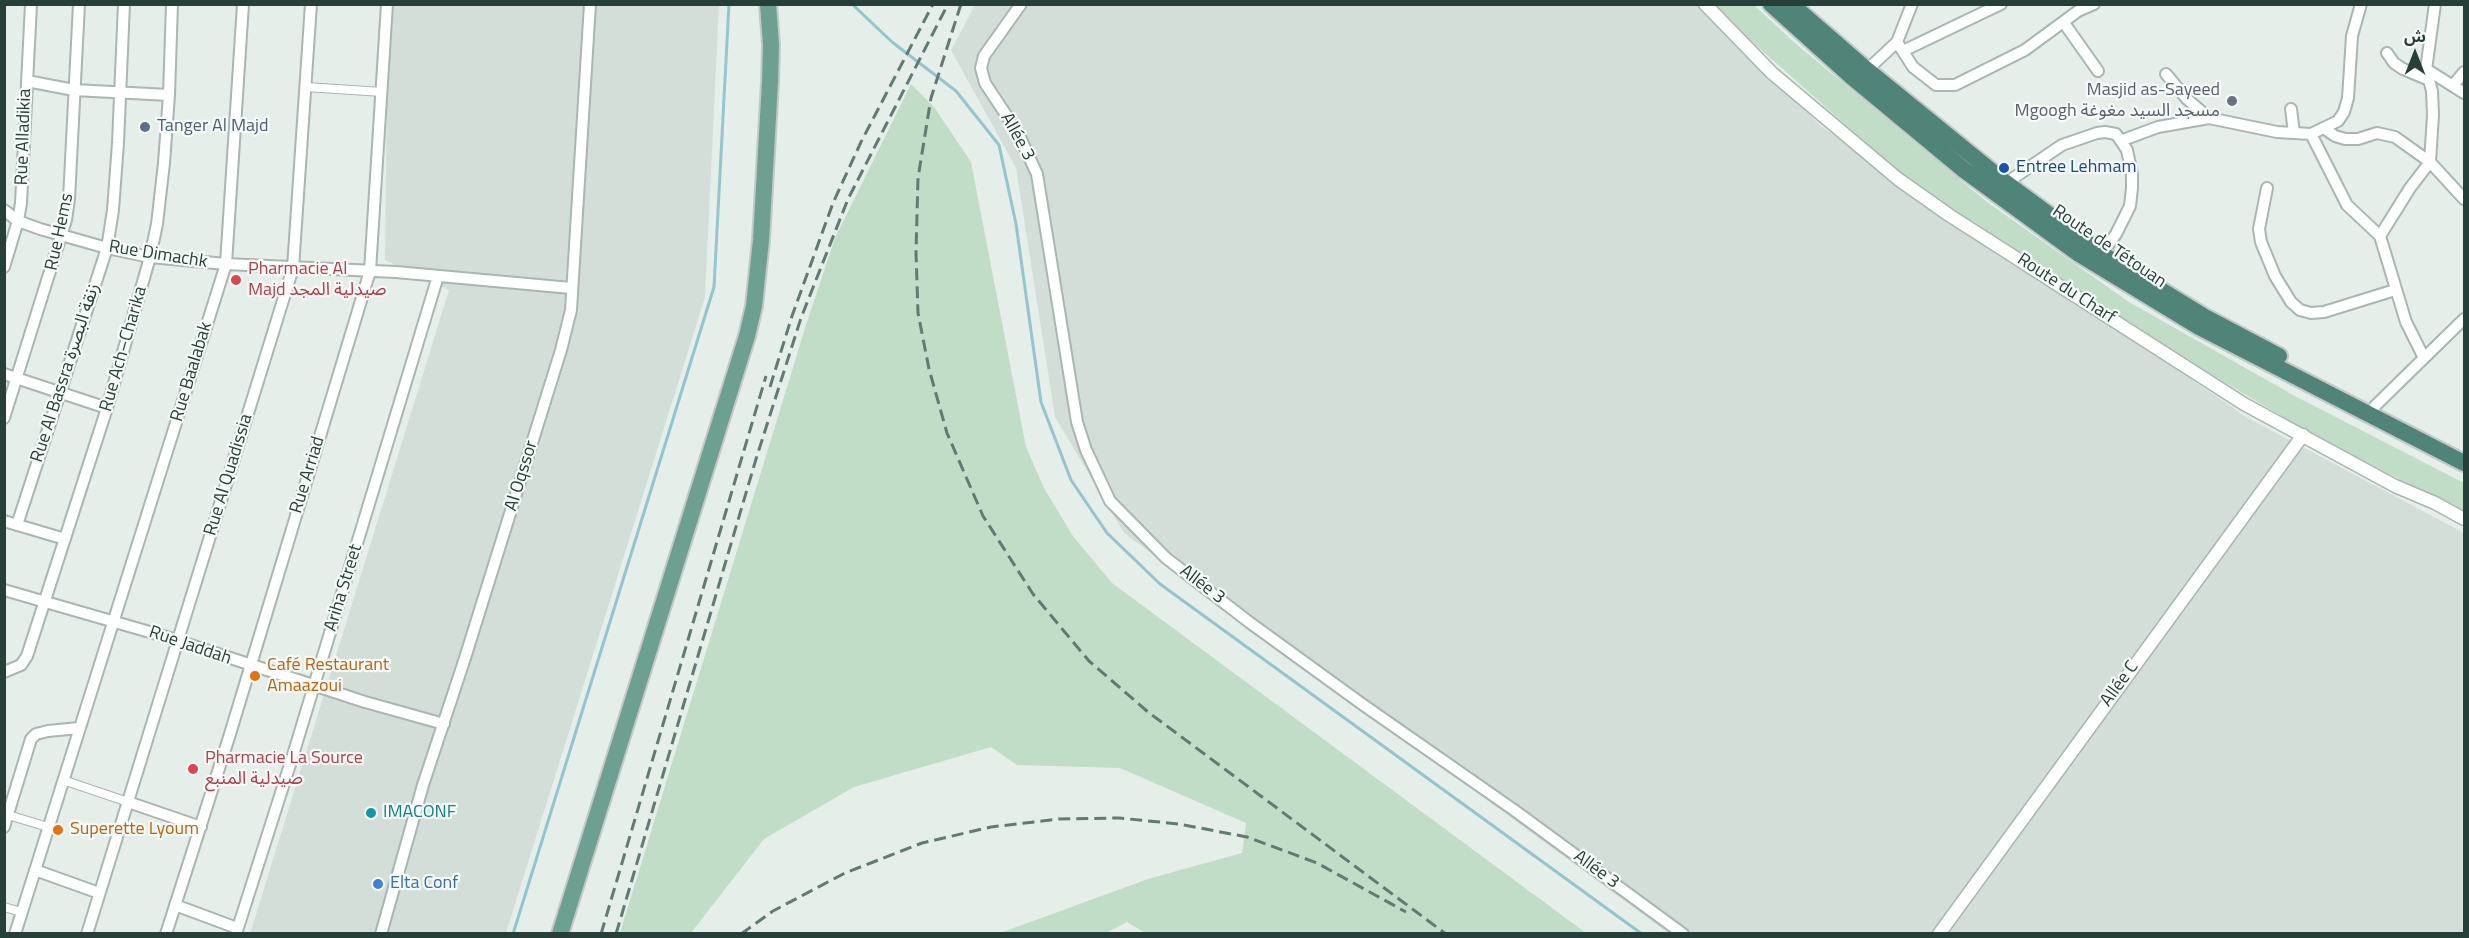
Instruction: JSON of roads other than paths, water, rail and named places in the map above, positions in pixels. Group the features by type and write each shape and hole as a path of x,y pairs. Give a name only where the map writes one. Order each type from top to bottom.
{"highway":[{"name":"Route de Tétouan","path":"1771,4 1852,77 1956,164 2079,254 2199,327 2464,463"},
{"name":"Route de Tétouan","path":"1791,4 1867,70 2006,183 2102,254 2239,336 2464,450"}],"main road":[{"path":"560,933 747,336 754,306 761,240 770,63 768,4"}],"street":[{"name":"Rue Alladikia","path":"4,267 18,221 24,174 31,4"},
{"name":"Rue Hems","path":"4,418 63,235 69,199 79,4"},
{"name":"Rue Al Bassra زنقة البصرة","path":"17,525 106,248 113,210 124,4"},
{"name":"Rue Ach–Charika","path":"4,672 21,665 27,656 107,408 150,257 157,224 169,95 172,4"},
{"name":"Rue Baalabak","path":"15,933 226,264 243,4"},
{"name":"Rue Al Quadissia","path":"87,933 293,268 311,4"},
{"name":"Rue Arriad","path":"166,933 201,828 370,271 387,4"},
{"name":"Al Oqssor","path":"381,933 423,784 444,724 561,350 571,310 590,4"},
{"name":"Allée 3","path":"1021,4 984,56 981,68 985,82 1018,133 1037,174 1077,422 1086,450 1110,501 1134,528 1166,558 1249,622 1683,933"},
{"name":"Route du Charf","path":"1705,4 1772,73 1898,179 1949,215 2244,404 2396,486 2464,519"},
{"path":"1912,4 1900,47 1913,67 1936,86 1950,86 1971,79 2016,54 2064,23 2078,11 2094,4"},
{"path":"2123,141 2158,127 2209,118 2294,133 2311,134 2325,129 2338,121 2348,98 2352,36 2361,4"},
{"path":"2379,236 2430,162 2433,101 2426,73 2435,4"},
{"path":"1867,70 1900,47 1995,6"},
{"path":"2064,23 2098,71"},
{"path":"2387,53 2394,63 2403,69 2426,73 2454,84 2464,93"},
{"path":"2454,84 2464,72"},
{"path":"2166,74 2187,99 2209,118"},
{"path":"27,81 74,90 169,95"},
{"path":"306,87 382,92"},
{"path":"2291,109 2294,133"},
{"path":"2325,129 2335,136 2350,140 2369,134 2386,134 2406,144 2430,162 2464,199"},
{"path":"2006,183 2062,145 2105,132 2116,134 2123,141 2127,150 2132,174 2130,206 2116,234 2102,254"},
{"path":"2311,134 2347,205 2379,236 2411,336 2424,358"},
{"path":"2267,188 2259,230 2260,242 2275,276 2291,302 2300,310 2311,314 2324,312 2395,290"},
{"name":"Rue Dimachk","path":"4,210 18,221 106,248 150,257 226,264 438,276 571,288"},
{"name":"Ariha Street","path":"237,931 438,276"},
{"path":"2375,405 2464,319"},
{"path":"4,374 107,408"},
{"name":"Allée C","path":"1939,933 2303,435"},
{"path":"4,521 65,539"},
{"name":"Rue Jaddah","path":"4,590 113,621 314,686 444,724"},
{"path":"4,827 31,739 36,734 48,731 79,728"},
{"path":"63,780 201,828"},
{"path":"6,815 48,827"},
{"path":"35,870 99,892"},
{"path":"174,905 237,931"},
{"path":"4,907 21,912"}],"waterway":[{"path":"513,934 714,287 729,4"},
{"path":"852,4 892,42 956,91 999,145 1016,224 1041,402 1071,480 1107,533 1160,584 1642,934"}],"railway":[{"path":"770,387 792,316 833,203 861,142 933,4"},
{"path":"616,934 756,459 801,318 848,199 948,4"},
{"path":"961,4 931,98 918,178 916,253 918,313 929,369 947,433 983,516 1033,594 1089,661 1148,712 1446,934"},
{"path":"601,934 766,376"},
{"path":"741,934 773,911 845,873 922,843 991,827 1059,819 1119,818 1179,824 1247,837 1317,863 1406,912"}],"place":[{"name":"Masjid as-Sayeed Mgoogh مسجد السيد مغوغة","path":"2232,101"},
{"name":"Tanger Al Majd","path":"145,127"},
{"name":"Entree Lehmam","path":"2004,168"},
{"name":"Pharmacie Al Majd صيدلية المجد","path":"236,280"},
{"name":"Café Restaurant Amaazoui","path":"255,676"},
{"name":"Pharmacie La Source صيدلية المنبع","path":"193,769"},
{"name":"IMACONF","path":"371,813"},
{"name":"Superette Lyoum","path":"58,830"},
{"name":"Elta Conf","path":"378,884"}]}
